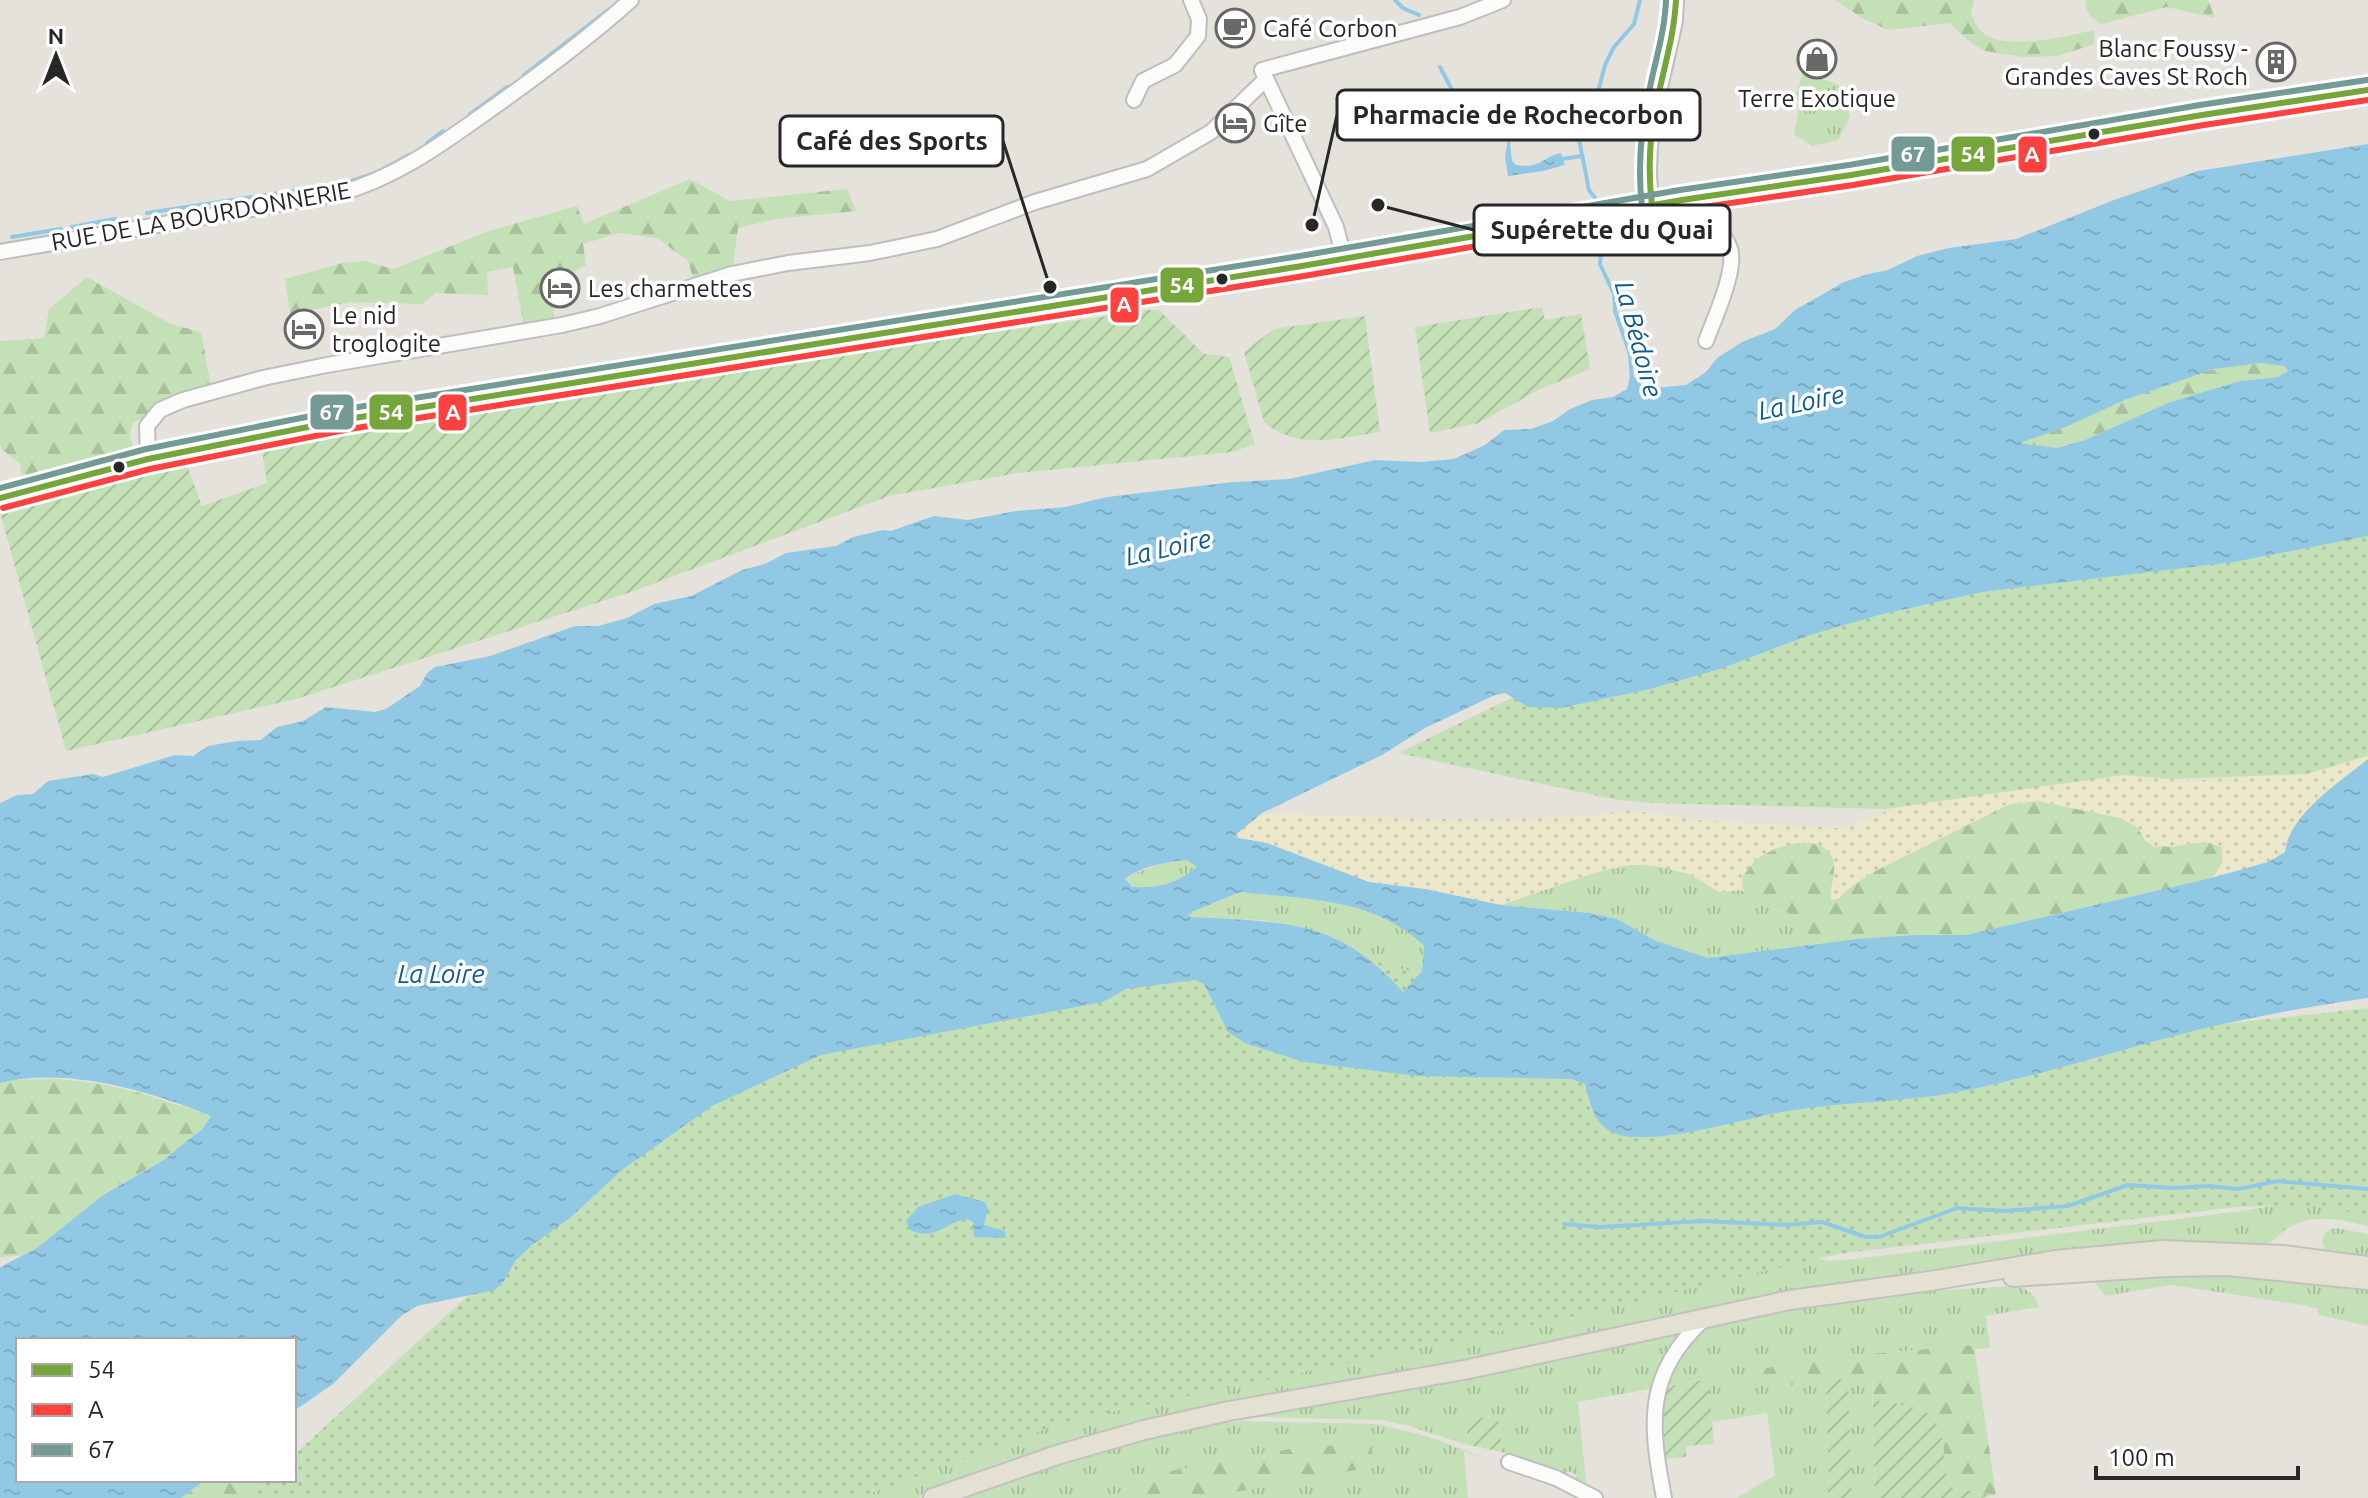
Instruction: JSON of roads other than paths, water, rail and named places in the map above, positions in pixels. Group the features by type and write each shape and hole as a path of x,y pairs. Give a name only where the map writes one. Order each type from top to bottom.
{"main road":[{"path":"0,498 148,459 348,419 1335,260 1702,196 1851,175 2368,90"},
{"path":"933,1498 1060,1454 1144,1430 1229,1411 1464,1370 1790,1300 2056,1260 2163,1250 2283,1255 2368,1266"},
{"path":"1930,1281 2227,1266 2368,1280"}],"street":[{"name":"RUE DE LA BOURDONNERIE","path":"0,252 338,194 363,187 424,156 541,74 631,0"},
{"path":"1134,100 1143,81 1175,65 1198,36 1199,19 1191,0"},
{"path":"148,459 147,426 160,410 212,391 327,365 562,325 732,274 909,246 967,229 1035,202 1147,169 1211,132 1264,75 1460,17 1503,0"},
{"path":"1652,205 1648,176 1650,145 1675,21 1676,0"},
{"path":"1264,75 1336,227 1335,260"},
{"path":"1702,196 1708,212 1729,244 1733,263 1706,341"},
{"path":"1664,1498 1654,1442 1653,1417 1657,1389 1688,1337 1708,1316"},
{"path":"1509,1462 1556,1478 1595,1498"}],"water":[{"path":"1509,131 1512,161 1516,165 1536,164 1561,153 1565,165 1508,176 1505,157"},
{"name":"La Loire","path":"2368,144 2368,536 2234,562 1982,592 1879,615 1810,635 1720,669 1650,689 1561,708 1528,707 1505,693 1495,695 1425,728 1382,755 1262,813 1233,837 1267,843 1369,882 1425,889 1501,905 1590,913 1617,919 1656,941 1708,958 1857,939 1966,935 2268,862 2285,852 2296,824 2306,812 2368,759 2368,998 2201,1029 1973,1089 1925,1097 1805,1108 1672,1135 1630,1137 1614,1133 1602,1125 1594,1113 1585,1084 1571,1079 1417,1076 1304,1062 1245,1043 1228,1032 1204,984 1195,980 1126,989 1103,1002 821,1055 712,1106 622,1170 570,1218 532,1245 515,1261 495,1290 417,1306 401,1316 333,1384 296,1410 296,1338 16,1338 16,1482 202,1482 181,1498 0,1498 0,1267 37,1248 103,1195 165,1159 202,1129 211,1116 135,1090 80,1079 52,1077 0,1083 0,803 17,795 33,794 48,781 93,774 103,777 175,755 193,756 208,746 261,740 277,727 303,721 326,707 375,712 386,709 420,686 427,673 435,667 490,656 575,626 598,626 627,618 654,604 691,596 742,570 765,564 786,553 836,546 853,537 891,531 934,516 968,520 1016,511 1065,507 1107,497 1233,482 1289,479 1375,460 1420,462 1454,459 1485,445 1504,430 1531,429 1592,400 1613,397 1627,389 1631,373 1645,389 1686,385 1706,372 1717,358 1742,342 1775,329 1795,310 1844,282 1949,248 2016,239 2198,171","holes":["2261,363 2284,366 2288,371 2278,377 2240,381 2170,402 2085,440 2057,448 2020,443 2063,428 2125,400 2213,369","1187,860 1197,867 1159,886 1132,887 1125,878 1163,863","1240,892 1338,904 1383,918 1424,946 1422,971 1403,992 1379,968 1332,937 1282,923 1192,917 1187,914"]},
{"path":"955,1194 985,1202 988,1209 984,1225 1005,1231 1006,1238 974,1237 973,1222 968,1219 934,1233 910,1230 906,1221 918,1207"}],"waterway":[{"path":"615,5 620,0"},
{"path":"1395,0 1403,8 1419,15"},
{"name":"La Bédoire","path":"1598,208 1589,190 1578,134 1593,111 1605,65 1614,47 1634,24 1640,0"},
{"path":"524,75 608,10"},
{"path":"1440,67 1462,109 1508,137"},
{"path":"470,114 507,87"},
{"path":"427,143 443,131"},
{"path":"147,213 345,183 376,173 409,155"},
{"path":"1562,159 1582,156"},
{"path":"72,227 115,219"},
{"name":"La Bédoire","path":"1601,221 1603,231 1598,244 1600,264 1614,294 1615,311 1630,354 1632,379"},
{"path":"12,237 61,229"},
{"path":"1564,1224 1599,1227 1704,1221 1784,1225 1822,1222 1866,1237 1879,1237 1957,1208 2005,1211 2068,1206 2128,1185 2238,1189 2278,1181 2368,1189"}],"place":[{"name":"Café Corbon","path":"1235,28"},
{"name":"Terre Exotique","path":"1817,59"},
{"name":"Blanc Foussy - Grandes Caves St Roch","path":"2276,62"},
{"name":"Gîte","path":"1235,123"},
{"name":"Supérette du Quai","path":"1378,205"},
{"name":"Pharmacie de Rochecorbon","path":"1312,225"},
{"name":"Café des Sports","path":"1050,287"},
{"name":"Les charmettes","path":"560,288"},
{"name":"Le nid troglogite","path":"304,329"}]}
